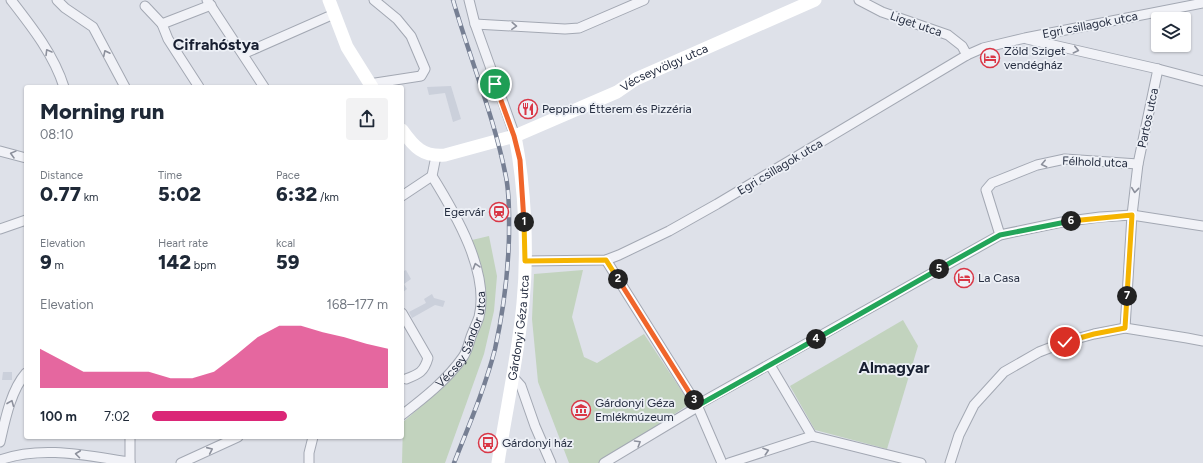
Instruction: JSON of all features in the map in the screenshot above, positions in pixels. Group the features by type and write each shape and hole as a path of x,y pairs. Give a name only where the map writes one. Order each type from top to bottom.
{"main road":[{"path":"329,0 347,48 371,85"},
{"name":"Vécseyvölgy utca","path":"436,156 445,155 514,136 617,92 636,79 815,0"},
{"path":"404,133 415,147 427,154 436,156"},
{"name":"Gárdonyi Géza utca","path":"513,377 523,303 525,261 524,204 520,160 514,136"},
{"path":"498,463 513,377"}],"street":[{"path":"11,0 46,49 59,72 63,85"},
{"path":"57,0 65,8 93,27 124,85"},
{"path":"371,85 420,76 425,69 411,36 397,19 374,0"},
{"path":"469,0 475,24 514,136"},
{"path":"475,24 565,30 579,28 644,0"},
{"name":"Liget utca","path":"859,0 882,12 948,35 962,46 967,55"},
{"path":"162,24 209,2 263,85"},
{"name":"Egri csillagok utca","path":"525,261 606,260 619,255 668,231 717,204 967,55 983,48 1025,38 1203,3"},
{"path":"145,6 162,24 168,39 198,85"},
{"path":"243,54 334,14"},
{"name":"Egri csillagok utca","path":"1025,38 1200,80"},
{"name":"Partos utca","path":"1125,328 1132,215 1138,164 1158,69"},
{"path":"0,150 24,157"},
{"path":"404,195 432,176 436,156"},
{"name":"Félhold utca","path":"1000,235 986,190 992,183 1037,165 1065,159 1138,164"},
{"name":"Vécsey Sándor utca","path":"404,413 434,390 464,356 479,316 481,294 477,269 452,208 432,176"},
{"path":"604,463 697,406 1000,235 1062,222 1132,215 1203,226"},
{"path":"0,229 24,221"},
{"path":"606,260 697,406 722,463"},
{"path":"404,316 428,358 425,368 416,375 406,379"},
{"path":"950,463 959,435 974,405 1004,372 1039,352 1065,342 1094,334 1125,328 1203,341"},
{"path":"770,365 812,436"},
{"path":"1,439 6,417 16,390 24,376"},
{"name":"Gárdonyi Géza utca","path":"513,377 520,386 551,463"},
{"path":"729,463 812,436 921,463"},
{"path":"0,460 14,455 37,453 73,454 130,462 130,439"},
{"path":"181,463 234,439"},
{"path":"309,463 309,453 312,439"}],"shaded area":[{"path":"451,86 461,119 453,122 445,93 429,95 427,87"},
{"path":"406,270 411,279 404,284 404,271"},
{"path":"404,284 407,289 404,291"},
{"path":"432,294 434,298 445,301 443,307 435,305 412,318 409,312 426,303 424,299"},
{"path":"3,372 12,372 12,380 2,380"}],"green space":[{"path":"489,236 497,276 494,311 484,354 445,463 402,463 404,421 438,392 481,317 479,267 472,240"},
{"path":"583,270 572,317 584,357 597,363 644,334 691,405 685,407 600,463 569,463 538,382 532,319 534,274"},
{"path":"903,320 918,346 887,449 815,430 790,386"}],"railway":[{"path":"453,0 495,132 501,154 509,200 509,237 506,279 503,307 495,349 482,392 454,463"}],"place":[{"name":"Zöld Sziget vendégház","path":"990,58"},
{"name":"Peppino Étterem és Pizzéria","path":"528,109"},
{"name":"Egervár","path":"499,212"},
{"name":"La Casa","path":"964,278"},
{"name":"Gárdonyi Géza Emlékmúzeum","path":"581,410"},
{"name":"Gárdonyi ház","path":"488,443"}],"district":[{"name":"Cifrahóstya","path":"216,44"},
{"name":"Almagyar","path":"894,367"}],"route":[{"path":"495,84 514,136 520,160 524,204 525,261 606,260 697,406 1000,235 1062,222 1132,215 1125,328 1094,334 1065,342"}]}
